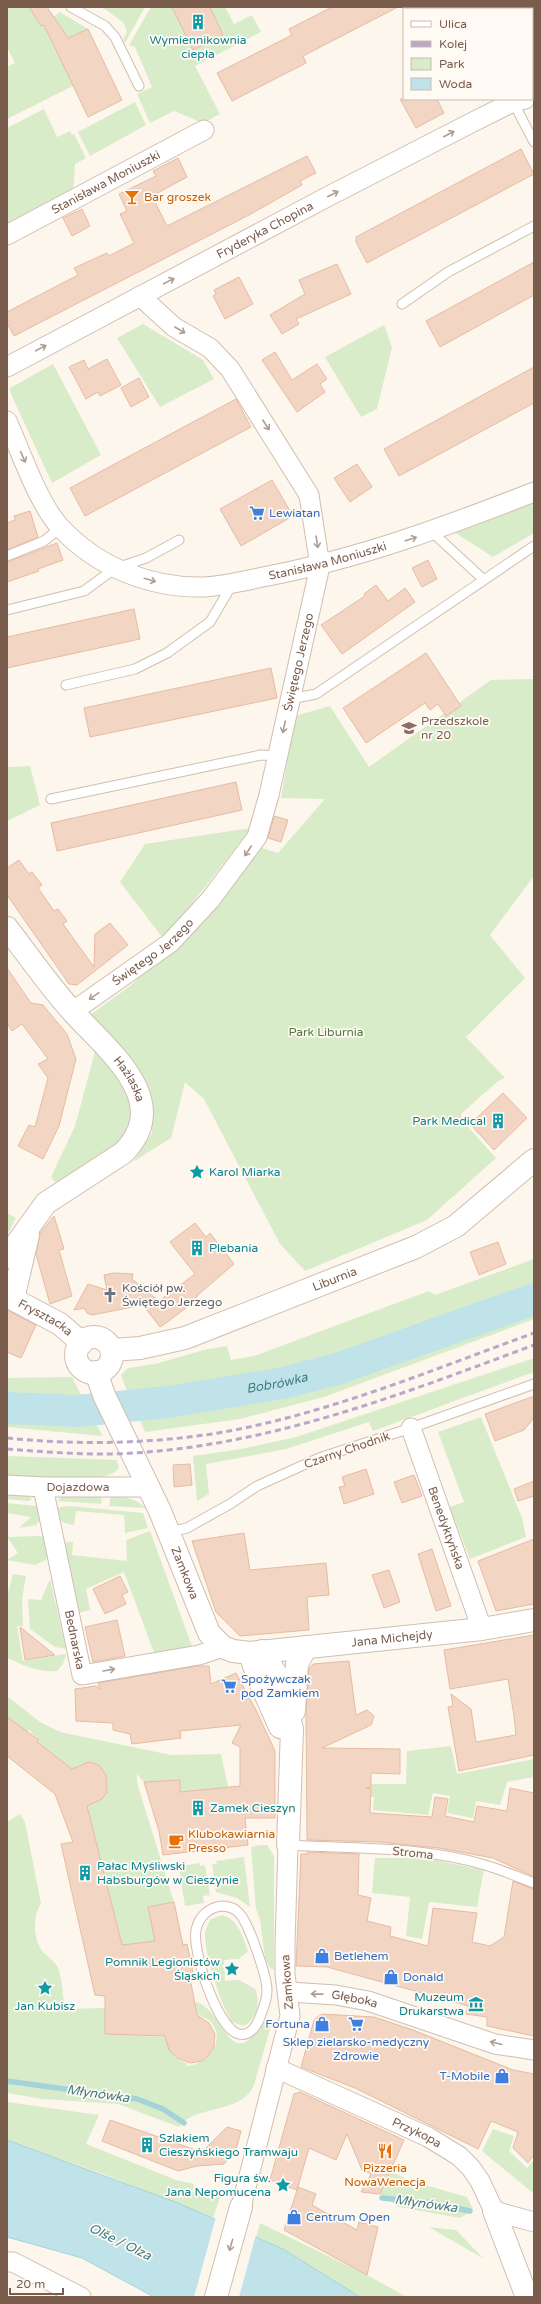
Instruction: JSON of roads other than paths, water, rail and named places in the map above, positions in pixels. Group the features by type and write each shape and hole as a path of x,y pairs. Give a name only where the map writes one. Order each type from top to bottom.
{"street":[{"name":"Fryderyka Chopina","path":"7,367 334,193 519,101"},
{"name":"Stanisława Moniuszki","path":"7,235 204,130"},
{"name":"Świętego Jerzego","path":"72,1012 170,943 210,900 257,837 278,756 320,566 309,495 230,369 210,348 174,327 140,296"},
{"name":"Stanisława Moniuszki","path":"7,421 40,495 60,528 81,547 114,569 161,583 204,587 320,566 432,532 534,492"},
{"name":"Hażlaska","path":"7,928 72,1012 115,1056 131,1077 141,1101 142,1121 132,1144 123,1153 46,1203 7,1257"},
{"name":"Liburnia","path":"112,1350 140,1348 185,1338 416,1248 456,1226 534,1160"},
{"name":"Hażlaska","path":"10,1298 33,1219"},
{"name":"Frysztacka","path":"10,1298 60,1324 82,1342"},
{"path":"88,1338 102,1339 112,1350 110,1362 107,1367 96,1372 84,1370 77,1361 77,1347 88,1338"},
{"name":"Zamkowa","path":"96,1372 104,1395 150,1487 169,1532 203,1622 212,1638 223,1647"},
{"name":"Benedyktyńska","path":"411,1428 482,1629"},
{"name":"Dojazdowa","path":"7,1484 43,1487 150,1487"},
{"name":"Bednarska","path":"43,1487 58,1568 82,1675 199,1655 223,1647"},
{"name":"Jana Michejdy","path":"256,1652 482,1629 534,1620"},
{"path":"223,1647 233,1651 256,1652"},
{"name":"Zamkowa","path":"241,2207 290,2016 285,1974 285,1944 290,1751 297,1664 306,1647"},
{"name":"Zamkowa","path":"256,1652 279,1679 292,1729"},
{"name":"Zamkowa","path":"256,1652 257,1675 290,1751"},
{"name":"Głęboka","path":"288,1992 336,1995 368,2001 495,2044 534,2050"},
{"name":"Przykopa","path":"276,2068 428,2137 459,2156 471,2168 480,2181 494,2211"},
{"path":"216,2297 241,2207"},
{"path":"494,2211 534,2222"},
{"path":"494,2211 527,2297"},
{"path":"7,2262 13,2262 81,2297"}],"lane":[{"path":"71,7 105,26 115,37 139,86"},
{"path":"519,101 534,142"},
{"path":"402,304 448,272 534,226"},
{"path":"7,556 44,541 60,528"},
{"path":"432,532 484,580"},
{"path":"7,610 84,591 114,569 146,558 179,540"},
{"path":"290,699 316,694 534,546"},
{"path":"66,685 135,669 167,654 210,622 233,582"},
{"path":"51,799 261,755 278,756"},
{"name":"Czarny Chodnik","path":"169,1532 187,1528 230,1504 257,1486 319,1458 411,1428 534,1384"},
{"name":"Stroma","path":"288,1845 407,1851 485,1864 534,1883"},
{"path":"223,1906 230,1907 240,1914 249,1929 267,1990 259,2022 254,2030 244,2034 236,2033 230,2028 209,1995 195,1937 198,1924 210,1909 223,1906"},
{"path":"267,1990 288,1992"}],"water":[{"name":"Olše / Olza","path":"7,2140 178,2203 283,2249 360,2297 154,2297 82,2258 7,2237"}],"waterway":[{"name":"Bobrówka","path":"7,1408 78,1411 168,1402 283,1383 337,1369 534,1299"},
{"name":"Młynówka","path":"7,2081 137,2099 163,2109 184,2123"},
{"name":"Młynówka","path":"382,2198 434,2203 470,2211"}],"railway":[{"path":"7,1438 58,1442 135,1442 212,1434 253,1426 294,1416 375,1391 534,1333"},
{"path":"7,1449 118,1454 186,1448 237,1439 288,1428 337,1414 436,1381 534,1345"}],"place":[{"name":"Wymiennikownia ciepła","path":"198,22"},
{"name":"Bar groszek","path":"132,197"},
{"name":"Lewiatan","path":"257,513"},
{"name":"Przedszkole nr 20","path":"409,728"},
{"name":"Park Medical","path":"498,1121"},
{"name":"Karol Miarka","path":"197,1172"},
{"name":"Plebania","path":"197,1248"},
{"name":"Kościół pw. Świętego Jerzego","path":"110,1295"},
{"name":"Spożywczak pod Zamkiem","path":"229,1686"},
{"name":"Zamek Cieszyn","path":"198,1808"},
{"name":"Klubokawiarnia Presso","path":"176,1841"},
{"name":"Pałac Myśliwski Habsburgów w Cieszynie","path":"85,1873"},
{"name":"Betlehem","path":"322,1956"},
{"name":"Pomnik Legionistów Śląskich","path":"232,1969"},
{"name":"Donald","path":"391,1977"},
{"name":"Jan Kubisz","path":"45,1988"},
{"name":"Muzeum Drukarstwa","path":"476,2004"},
{"name":"Fortuna","path":"322,2024"},
{"name":"Sklep zielarsko-medyczny Zdrowie","path":"356,2024"},
{"name":"T-Mobile","path":"502,2076"},
{"name":"Szlakiem Cieszyńskiego Tramwaju","path":"147,2145"},
{"name":"Pizzeria NowaWenecja","path":"385,2151"},
{"name":"Figura św. Jana Nepomucena","path":"283,2185"},
{"name":"Centrum Open","path":"294,2217"}],"park label":[{"name":"Park Liburnia","path":"326,1032"}]}
